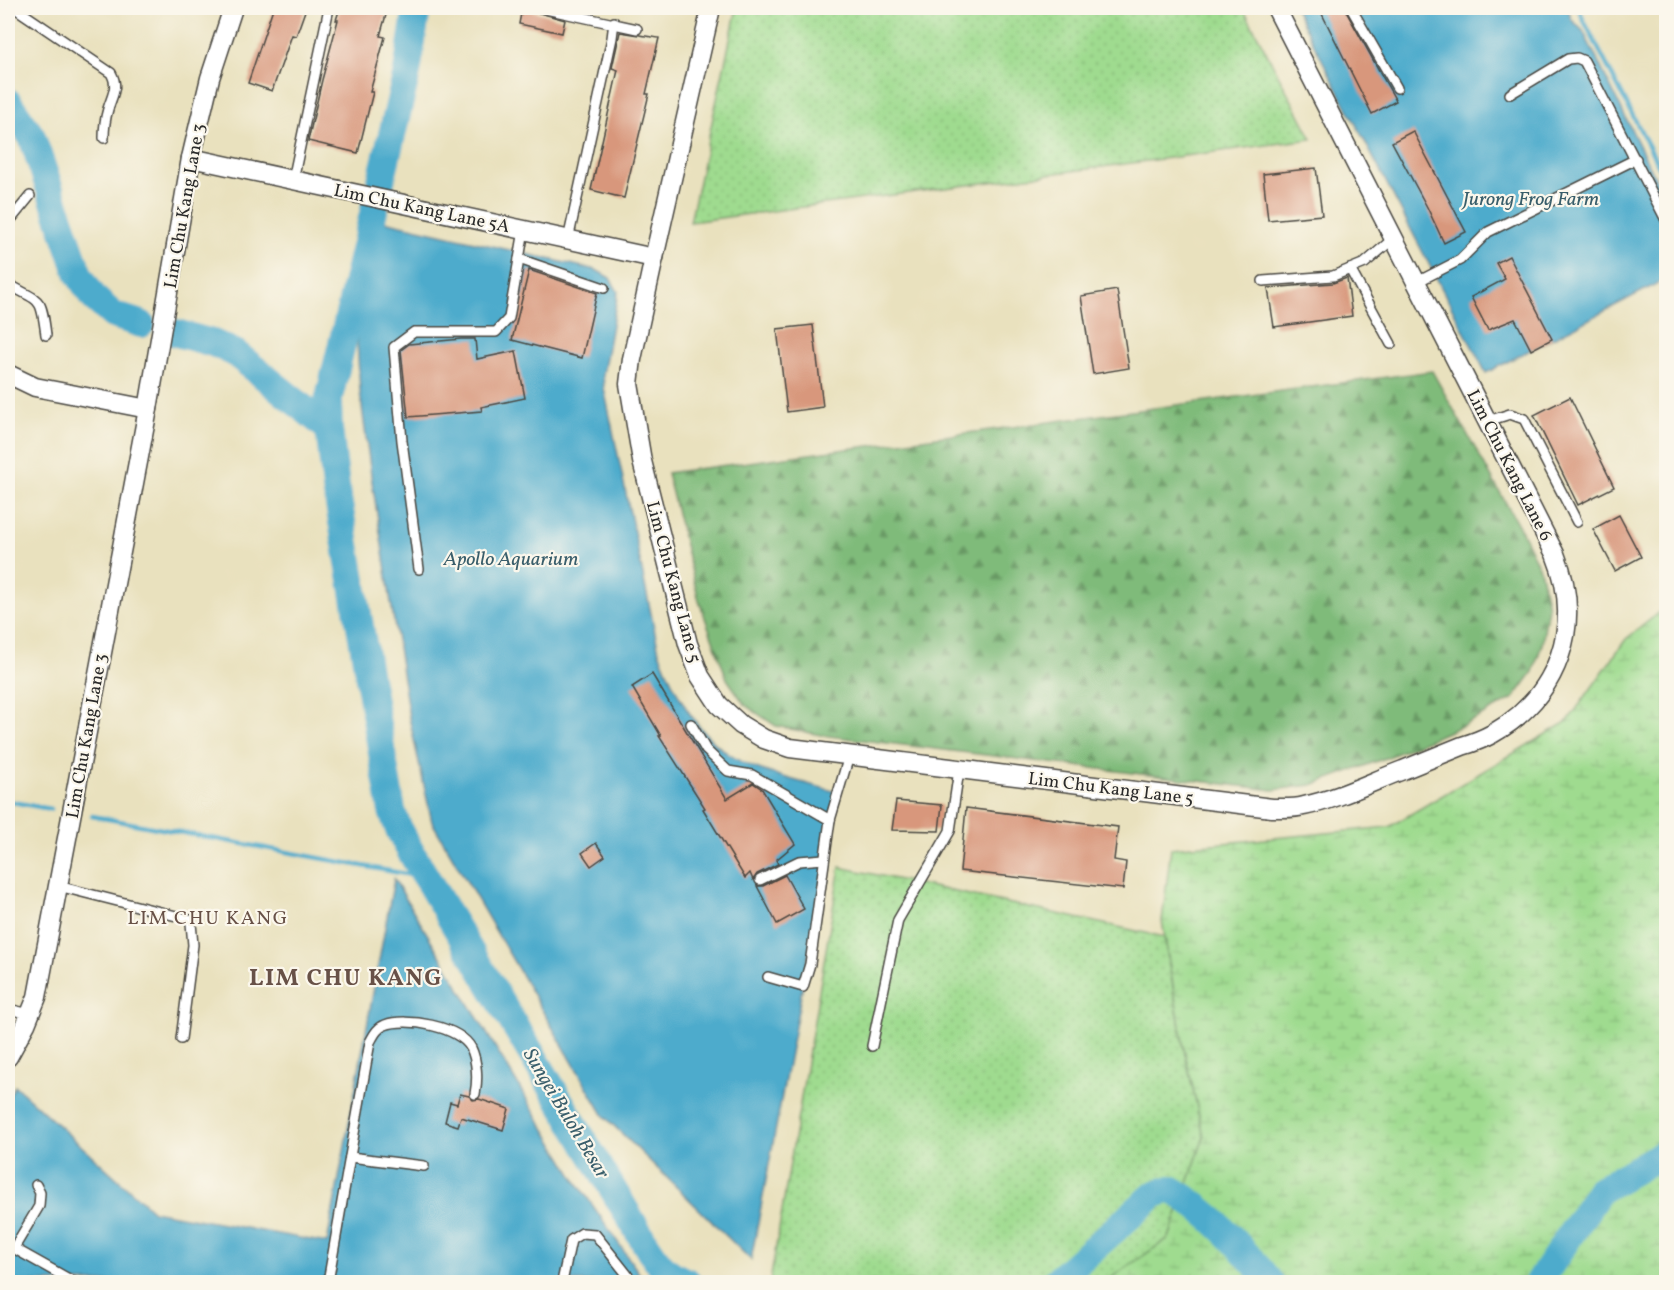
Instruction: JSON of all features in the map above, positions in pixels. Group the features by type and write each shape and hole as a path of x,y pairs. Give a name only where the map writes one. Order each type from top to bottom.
{"street":[{"name":"Lim Chu Kang Lane 3","path":"8,1057 37,997 148,409 191,158 210,78 233,8"},
{"name":"Lim Chu Kang Lane 5","path":"711,8 654,258 629,384 642,461 688,644 700,676 719,705 741,726 790,748 1272,808 1302,807"},
{"name":"Lim Chu Kang Lane 6","path":"1283,10 1394,238 1556,554 1564,575 1568,600 1568,627 1551,677 1538,697 1518,717 1491,735 1336,796 1302,807"},
{"name":"Lim Chu Kang Lane 5A","path":"191,158 654,258"},
{"path":"8,374 35,387 148,409"}],"lane":[{"path":"15,8 111,72 115,86 106,116 104,138"},
{"path":"293,180 329,8"},
{"path":"541,8 614,22 637,29"},
{"path":"1351,8 1397,88"},
{"path":"568,240 614,22"},
{"path":"1510,94 1568,59 1577,58 1584,62 1666,220"},
{"path":"1417,282 1460,260 1488,232 1636,159"},
{"path":"8,222 30,196"},
{"path":"419,569 402,441 394,347 414,332 496,332 508,318 524,230"},
{"path":"1263,281 1333,276 1365,263 1394,238"},
{"path":"519,259 604,288"},
{"path":"1350,269 1391,344"},
{"path":"8,284 40,302 44,312 46,335"},
{"path":"1488,421 1510,414 1524,419 1577,522"},
{"path":"690,724 706,750 728,771 752,775 830,820"},
{"path":"768,977 802,987 810,964 830,820 849,756"},
{"path":"872,1046 898,920 950,831 959,770"},
{"path":"760,880 799,861 824,859"},
{"path":"58,886 188,919 191,922 192,945 181,1039"},
{"path":"8,1009 30,1014"},
{"path":"328,1282 370,1042 376,1030 386,1024 414,1022 450,1031 463,1039 473,1055 477,1085 475,1094"},
{"path":"350,1157 424,1166"},
{"path":"36,1185 40,1193 39,1206 11,1247 74,1282"},
{"path":"562,1282 571,1240 582,1233 595,1234 633,1282"}],"green space":[{"path":"737,8 1243,8 1312,139 690,222"},
{"path":"1432,371 1521,530 1540,569 1548,607 1542,644 1533,672 1514,698 1466,724 1386,758 1312,785 1273,790 821,735 776,726 745,705 727,679 699,601 667,473"},
{"path":"1666,607 1666,1282 1105,1282 1169,1238 1204,1137 1184,1049 1162,921 1171,848 1389,827 1568,721 1626,639"},
{"path":"840,867 1164,937 1184,1049 1204,1137 1169,1238 1105,1282 770,1282"}],"water":[{"name":"Jurong Frog Farm","path":"1295,8 1568,8 1571,19 1583,31 1666,200 1666,279 1486,373"},
{"name":"Apollo Aquarium","path":"384,221 596,270 610,278 618,292 603,374 604,388 659,652 665,666 696,722 717,745 730,755 768,772 839,793 751,1260 604,1116 432,822 409,717 360,392 356,324"},
{"path":"394,879 576,1181 645,1282 8,1282 8,1099 15,1086 153,1211 327,1243"}],"building":[{"path":"273,8 306,8 296,36 292,35 272,91 248,83"},
{"path":"340,8 388,8 380,36 385,37 370,92 373,92 358,153 308,141"},
{"path":"522,8 565,20 562,33 519,24"},
{"path":"1319,8 1344,8 1396,101 1372,114"},
{"path":"620,32 659,38 646,94 649,94 624,198 591,190 618,70 612,68"},
{"path":"1413,131 1466,232 1444,243 1392,142"},
{"path":"1316,168 1322,215 1268,220 1263,174"},
{"path":"1509,256 1552,339 1531,350 1515,319 1488,330 1471,297 1505,279 1496,263"},
{"path":"529,270 597,293 582,358 512,340"},
{"path":"1347,278 1352,316 1274,327 1268,288 1333,283"},
{"path":"1117,290 1129,368 1093,374 1081,296"},
{"path":"813,325 823,407 787,412 777,329"},
{"path":"475,339 477,359 516,351 525,398 481,407 482,411 408,417 401,350 409,344"},
{"path":"1570,397 1614,487 1578,505 1534,415"},
{"path":"1619,515 1641,557 1615,571 1593,529"},
{"path":"652,674 727,799 753,783 762,789 795,844 776,860 778,864 757,874 753,880 750,873 745,878 632,687"},
{"path":"896,801 942,805 939,831 892,830"},
{"path":"966,808 1118,827 1114,860 1126,862 1123,889 960,871"},
{"path":"596,843 605,856 591,866 582,853"},
{"path":"785,875 804,909 777,924 757,886 763,886"},
{"path":"460,1094 469,1096 473,1100 479,1099 509,1109 503,1130 461,1117 458,1126 445,1122 450,1102 457,1104"}],"waterway":[{"path":"417,8 407,72 328,402 336,487 392,811 412,854 645,1243 667,1271 688,1282"},
{"path":"1579,8 1666,180"},
{"name":"Sungei Buloh Besar","path":"8,102 32,137 79,275 94,298 113,315 141,324"},
{"name":"Sungei Buloh Besar","path":"176,333 213,343 235,353 329,429"},
{"path":"8,801 50,809"},
{"path":"92,816 427,878"},
{"name":"Sungei Buloh Besar","path":"1539,1282 1600,1190 1666,1152"},
{"name":"Sungei Buloh Besar","path":"1055,1282 1155,1194 1171,1189 1212,1219 1270,1282"}],"district":[{"name":"LIM CHU KANG","path":"208,917"},
{"name":"LIM CHU KANG","path":"346,977"}]}
